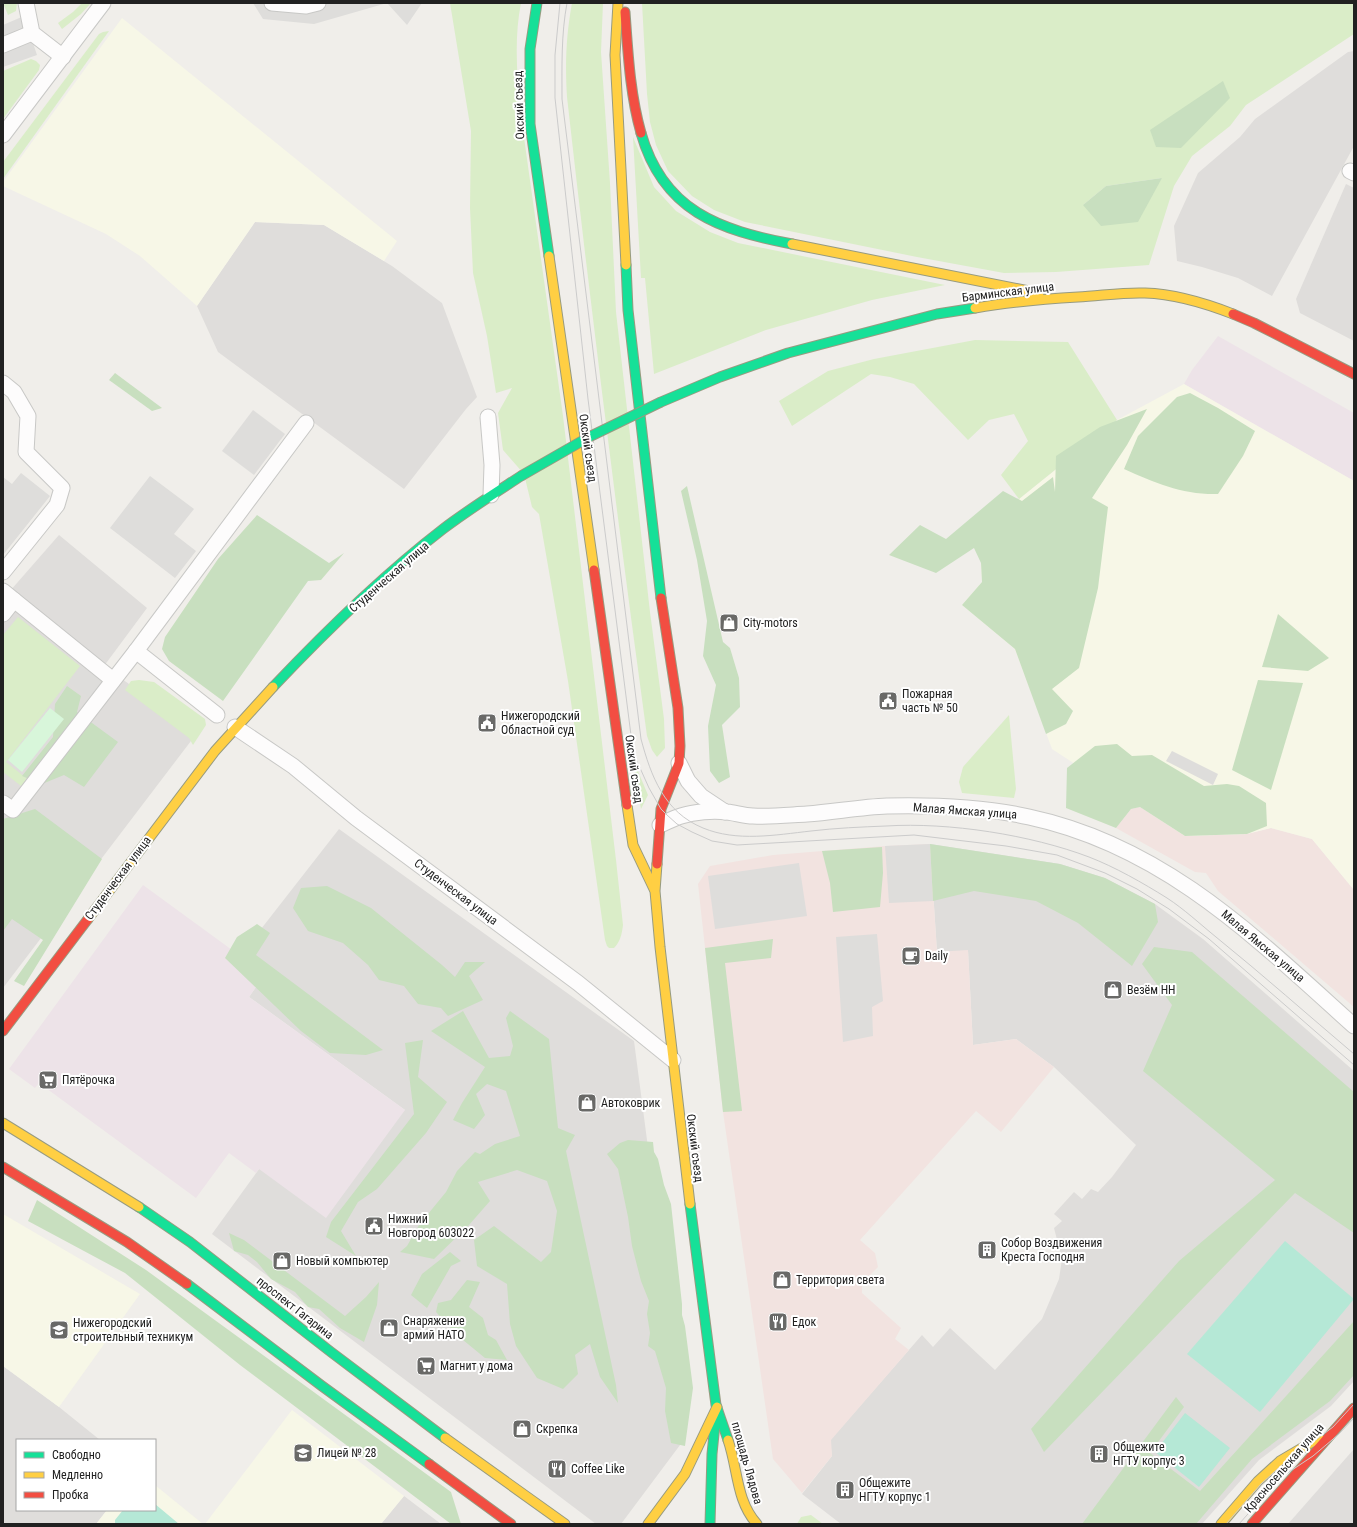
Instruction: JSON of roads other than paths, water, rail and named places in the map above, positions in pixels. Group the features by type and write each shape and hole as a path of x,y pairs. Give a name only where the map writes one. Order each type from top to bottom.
{"main road":[{"name":"Окский съезд","path":"537,3 530,49 530,124 633,845 655,891"},
{"name":"Окский съезд","path":"618,3 615,55 628,310 658,582 678,708 680,746 679,764 664,797 661,809 655,891 673,1060 717,1407"},
{"path":"625,3 628,57 639,130 648,154 662,181 685,204 714,222 766,239 1063,298"},
{"name":"Барминская улица","path":"521,476 590,438 661,402 720,377 788,353 872,330 937,314 996,304 1063,298 1144,294 1173,296 1211,305 1254,323 1354,374"},
{"name":"Студенческая улица","path":"3,1031 210,757 235,727 344,616 445,528 491,495 521,476"},
{"name":"проспект Гагарина","path":"3,1123 128,1199 190,1242 343,1361 468,1455 565,1524"},
{"path":"3,1167 120,1238 174,1274 322,1386 511,1524"},
{"name":"площадь Лядова","path":"648,1524 685,1474 717,1407"},
{"name":"площадь Лядова","path":"710,1524 712,1454 717,1407"},
{"name":"площадь Лядова","path":"717,1407 732,1452 740,1493 749,1515 757,1524"},
{"name":"Красносельская улица","path":"1252,1524 1354,1408"},
{"name":"Красносельская улица","path":"1221,1524 1258,1481 1280,1461 1335,1428"}],"street":[{"path":"26,3 32,33 63,57"},
{"path":"3,135 103,3"},
{"path":"272,3 306,6 318,3"},
{"path":"3,45 32,33"},
{"path":"3,383 14,392 28,416 26,452 62,488 58,505 3,572"},
{"path":"488,417 492,466 491,495"},
{"path":"3,803 13,810 136,651 306,423"},
{"path":"3,614 8,596 113,680"},
{"path":"136,651 217,715"},
{"name":"Студенческая улица","path":"235,727 293,766 356,818 578,983 673,1060"},
{"name":"Малая Ямская улица","path":"679,764 688,781 701,796 725,812"},
{"name":"Малая Ямская улица","path":"660,825 681,816 700,813 725,812 754,816 812,813 886,806 985,810 1029,816 1072,829 1124,849 1167,872 1207,899 1250,932 1354,1026"}],"tram line":[{"path":"560,3 555,55 555,98 588,399 632,743 636,759 649,788 661,809 677,824 692,832 712,841 737,845 914,835 1006,846 1057,855 1105,873 1137,889 1169,909 1209,939 1354,1065"},
{"path":"567,3 563,39 562,99 641,739 649,766 661,791 669,803 678,813 703,828 729,835 770,836 848,828 910,825 936,826 963,828 1016,836 1042,842 1089,857 1129,876 1158,892 1180,907 1354,1054"},
{"path":"1226,1524 1261,1484 1283,1464 1333,1427 1354,1404"},
{"path":"1239,1524 1280,1478 1313,1456 1339,1434 1354,1418"}],"place":[{"name":"City-motors","path":"729,623"},
{"name":"Пожарная часть № 50","path":"888,701"},
{"name":"Нижегородский Областной суд","path":"487,723"},
{"name":"Daily","path":"911,956"},
{"name":"Везём НН","path":"1113,990"},
{"name":"Пятёрочка","path":"48,1080"},
{"name":"Автоковрик","path":"587,1103"},
{"name":"Нижний Новгород 603022","path":"374,1226"},
{"name":"Собор Воздвижения Креста Господня","path":"987,1250"},
{"name":"Новый компьютер","path":"282,1261"},
{"name":"Территория света","path":"782,1280"},
{"name":"Едок","path":"778,1322"},
{"name":"Снаряжение армий НАТО","path":"389,1328"},
{"name":"Нижегородский строительный техникум","path":"59,1330"},
{"name":"Магнит у дома","path":"426,1366"},
{"name":"Скрепка","path":"522,1429"},
{"name":"Лицей № 28","path":"303,1453"},
{"name":"Общежите НГТУ корпус 3","path":"1099,1454"},
{"name":"Coffee Like","path":"557,1469"},
{"name":"Общежите НГТУ корпус 1","path":"845,1490"}]}
